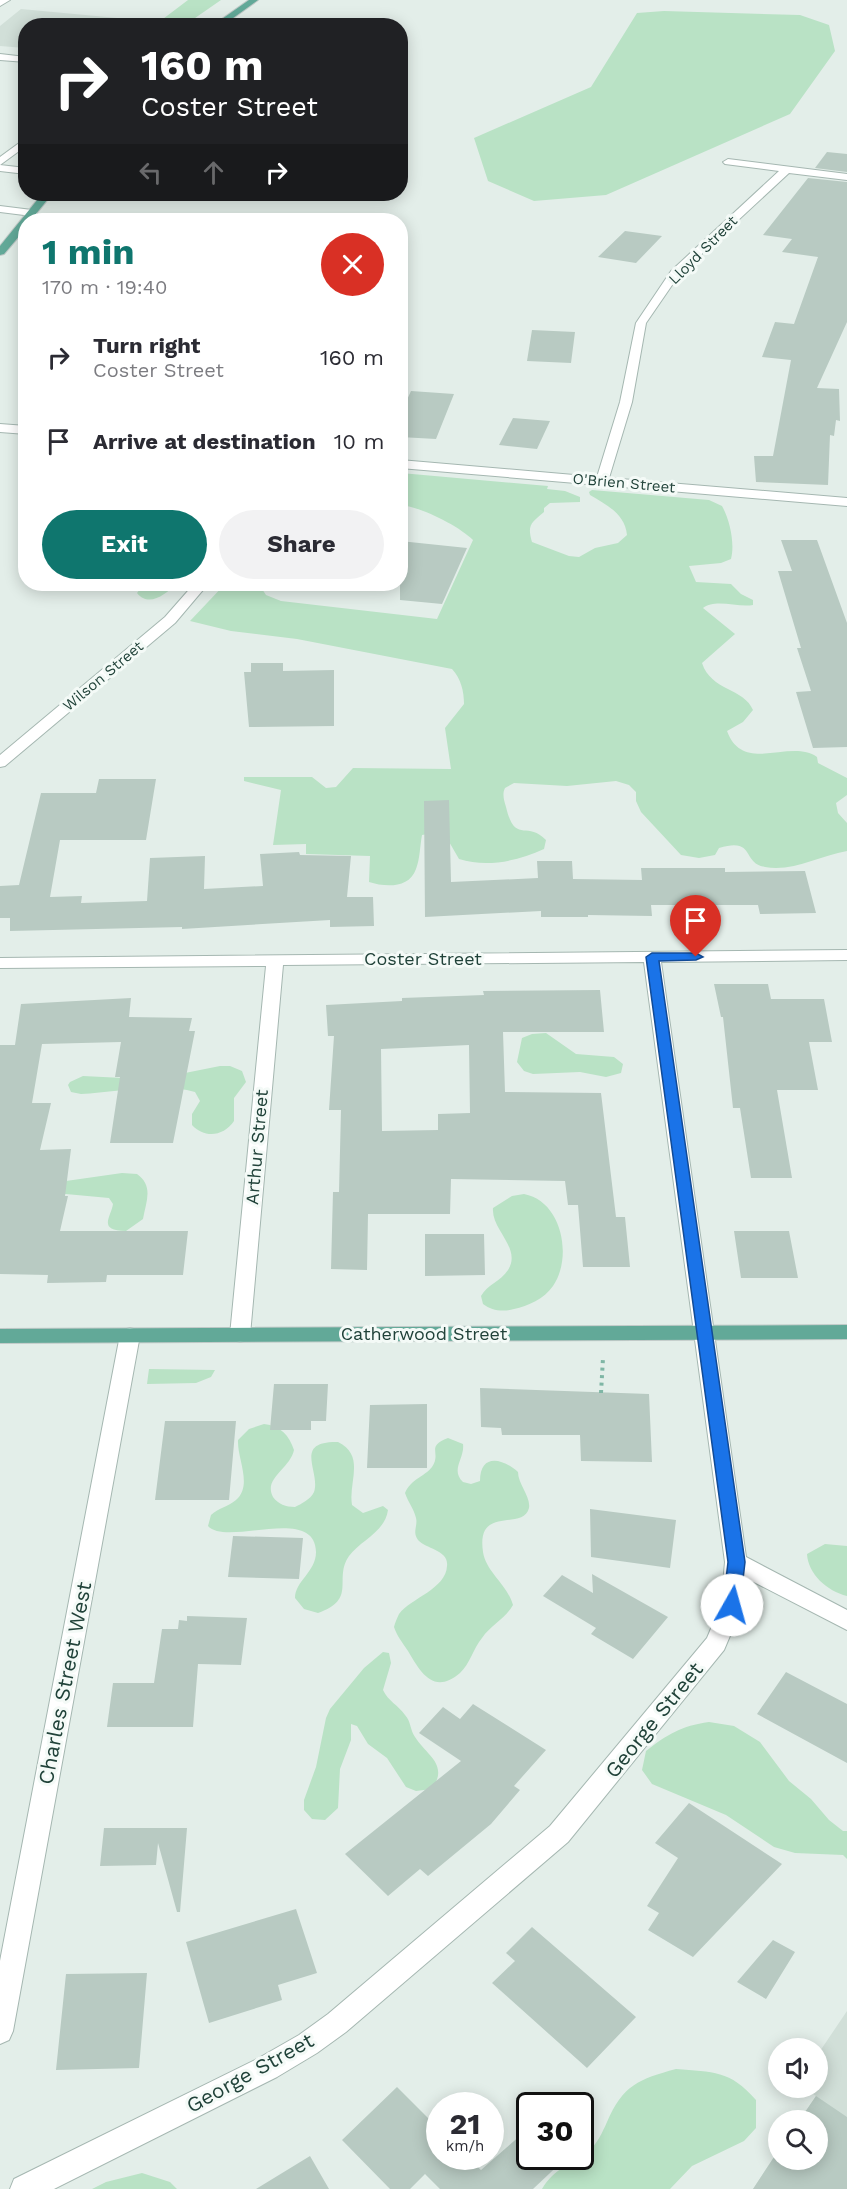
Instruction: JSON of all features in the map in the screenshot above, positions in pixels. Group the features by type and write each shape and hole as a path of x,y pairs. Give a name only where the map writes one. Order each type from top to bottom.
{"main road":[{"path":"228,18 254,0"},
{"path":"32,213 41,201"},
{"path":"0,252 18,230"},
{"name":"Catherwood Street","path":"0,1336 847,1332"}],"street":[{"path":"0,4 6,0"},
{"path":"0,57 18,59"},
{"path":"0,162 18,147"},
{"path":"728,162 847,177"},
{"path":"0,168 18,170"},
{"name":"Lloyd Street","path":"602,481 626,402 641,323 675,273 786,170"},
{"path":"0,209 18,215"},
{"path":"0,428 18,429"},
{"name":"O'Brien Street","path":"408,465 847,502"},
{"name":"Wilson Street","path":"0,764 170,620 195,591"},
{"name":"Coster Street","path":"0,963 847,955"},
{"name":"George Street","path":"24,2189 267,2068 308,2044 337,2023 512,1876 571,1821 716,1643 732,1605 736,1562 652,957"},
{"name":"Arthur Street","path":"240,1335 275,960"},
{"name":"Charles Street West","path":"0,2031 130,1335"},
{"path":"736,1562 847,1621"}],"path":[{"path":"601,1393 605,1333"}],"shaded area":[{"path":"21,9 117,18 18,18 18,47 0,46 0,26"},
{"path":"847,2011 847,2189 753,2189 768,2166 768,2170 828,2170 828,2110 806,2110 815,2098 828,2098 828,2039"}],"green space":[{"path":"188,0 221,0 195,18 164,18"},
{"path":"664,11 800,15 829,25 835,51 790,114 606,195 534,201 488,181 474,138 591,87 637,13"},
{"path":"408,474 548,486 547,489 565,491 580,497 580,502 550,503 544,508 544,512 530,528 532,542 569,556 579,557 595,548 618,543 627,535 623,521 609,507 590,495 589,492 592,490 709,500 722,506 731,532 731,559 721,563 689,566 696,582 731,584 741,594 753,600 753,605 721,603 703,608 735,634 702,663 712,679 742,697 753,710 743,722 727,731 734,744 744,751 755,754 806,752 817,757 818,763 847,778 847,795 836,803 838,813 847,823 847,851 796,865 775,868 758,865 743,848 731,845 719,848 715,855 699,858 681,855 641,812 636,801 636,792 629,785 616,781 567,786 514,783 505,788 504,793 510,819 518,829 539,834 546,840 544,849 502,862 470,862 459,859 448,840 440,832 422,835 413,876 396,885 369,882 370,856 306,854 306,844 273,845 281,790 244,781 244,777 312,777 326,788 336,787 353,768 451,769 445,728 464,704 461,685 452,669 297,639 231,631 190,621 218,591 263,591 266,595 281,601 437,619 473,540 439,518 409,507"},
{"path":"139,591 168,591 152,599 142,597 137,593"},
{"path":"546,1033 576,1054 614,1057 623,1064 621,1073 606,1077 580,1072 533,1074 524,1071 517,1062 522,1038 532,1034"},
{"path":"230,1066 242,1071 246,1082 234,1098 234,1121 225,1130 214,1134 203,1132 192,1125 192,1114 200,1101 195,1092 168,1088 139,1088 81,1094 71,1092 68,1085 83,1076 123,1078 175,1075"},
{"path":"122,1173 137,1174 146,1184 148,1195 143,1219 126,1231 111,1229 109,1226 113,1204 109,1198 55,1193 66,1181"},
{"path":"524,1194 537,1199 547,1207 555,1219 563,1246 562,1260 559,1274 545,1295 525,1306 502,1311 483,1304 481,1296 502,1277 511,1262 509,1247 496,1224 493,1208 512,1196"},
{"path":"149,1369 215,1370 211,1377 196,1383 147,1384"},
{"path":"264,1424 284,1432 294,1450 292,1457 272,1484 271,1490 277,1502 295,1507 311,1497 315,1484 312,1452 324,1443 338,1442 346,1448 354,1462 352,1505 363,1513 383,1506 388,1510 378,1530 349,1556 343,1573 341,1595 337,1601 318,1613 304,1609 295,1598 298,1586 315,1559 316,1552 312,1538 301,1531 286,1528 233,1532 218,1531 208,1526 211,1515 236,1500 241,1494 244,1479 238,1440 249,1429"},
{"path":"448,1438 463,1444 458,1473 463,1482 471,1484 480,1481 481,1472 488,1462 505,1463 518,1472 529,1508 525,1515 493,1523 486,1528 483,1537 485,1559 513,1605 482,1638 460,1673 442,1682 428,1678 423,1673 394,1627 404,1608 435,1587 445,1574 447,1561 444,1556 416,1537 416,1518 405,1493 411,1484 432,1467 435,1462 435,1447"},
{"path":"825,1544 847,1546 847,1596 832,1590 820,1581 808,1561 807,1554"},
{"path":"383,1652 389,1653 391,1663 383,1690 407,1717 415,1737 434,1761 438,1773 437,1780 432,1789 416,1791 406,1787 387,1758 368,1744 357,1726 351,1724 351,1740 340,1769 338,1808 325,1820 312,1819 304,1810 304,1800 316,1767 326,1718 330,1709 364,1668"},
{"path":"709,1722 734,1726 760,1742 789,1781 811,1799 829,1820 843,1831 847,1831 847,1859 843,1855 795,1853 774,1847 726,1815 652,1784 642,1770 646,1751 675,1732"},
{"path":"676,2069 711,2072 729,2078 747,2090 756,2100 756,2128 744,2141 692,2166 670,2189 542,2189 559,2170 594,2170 594,2146 619,2100 634,2085 652,2076"},
{"path":"142,2173 170,2182 177,2189 92,2189 106,2182"}],"building":[{"path":"827,152 847,154 847,172 815,168"},
{"path":"808,178 847,182 847,322 817,388 839,389 840,421 836,420 834,436 830,435 828,485 756,482 754,456 773,456 791,360 762,357 775,322 794,324 818,257 782,252 792,239 763,235"},
{"path":"625,231 662,236 636,263 598,257"},
{"path":"532,330 575,332 571,363 527,361"},
{"path":"411,391 454,394 436,439 408,437 408,398"},
{"path":"513,418 550,421 537,449 499,445"},
{"path":"781,540 817,540 847,623 847,747 813,748 796,692 811,691 797,648 801,648 778,571 792,571"},
{"path":"408,542 467,548 442,604 400,600 400,591 408,591"},
{"path":"251,663 283,663 283,671 334,670 334,726 249,727 244,672 251,672"},
{"path":"99,779 156,779 146,840 60,840 50,897 82,896 81,903 147,901 150,858 205,856 204,889 263,886 260,854 299,852 300,855 351,856 347,897 373,897 374,926 330,927 330,920 182,929 182,927 10,931 10,918 0,918 0,886 19,885 41,793 96,793"},
{"path":"449,800 451,882 538,878 537,861 572,861 573,879 642,880 641,868 725,868 725,872 805,871 816,913 760,914 758,905 651,905 652,916 541,917 541,911 425,917 424,801"},
{"path":"714,984 768,984 771,999 824,999 832,1042 809,1042 818,1090 777,1090 792,1178 751,1178 740,1108 733,1108 723,1017 721,1017"},
{"path":"600,990 604,1032 503,1032 505,1092 601,1093 616,1217 625,1217 630,1267 583,1267 578,1205 568,1205 565,1181 451,1179 450,1214 368,1214 367,1270 331,1269 333,1192 339,1192 341,1110 329,1110 334,1036 328,1036 326,1005 402,1001 402,998 484,995 483,991","holes":["469,1045 470,1113 438,1114 438,1130 382,1131 381,1049"]},
{"path":"131,998 129,1017 192,1018 189,1031 195,1031 173,1143 110,1143 120,1077 115,1077 121,1042 42,1044 32,1103 51,1103 40,1150 71,1149 65,1196 68,1196 60,1231 188,1231 183,1275 107,1275 106,1282 47,1283 48,1275 0,1274 0,1045 15,1045 21,1004"},
{"path":"734,1231 789,1231 798,1278 741,1278"},
{"path":"425,1234 484,1234 485,1275 425,1276"},
{"path":"274,1384 328,1384 326,1421 311,1421 311,1430 270,1430"},
{"path":"480,1388 649,1394 652,1462 581,1461 580,1435 502,1435 501,1428 481,1427"},
{"path":"427,1404 427,1468 367,1468 370,1405"},
{"path":"165,1421 236,1421 229,1500 155,1500"},
{"path":"590,1509 676,1520 670,1568 591,1557"},
{"path":"233,1536 303,1538 299,1579 228,1577"},
{"path":"592,1574 668,1617 633,1659 591,1634 596,1628 543,1596 562,1575 593,1593"},
{"path":"187,1616 247,1618 241,1665 198,1664 193,1727 107,1727 113,1683 154,1683 162,1629 178,1629 179,1620 187,1621"},
{"path":"786,1672 847,1704 847,1763 757,1714"},
{"path":"473,1704 546,1750 514,1786 520,1790 491,1824 428,1876 420,1869 388,1896 345,1854 461,1761 419,1733 443,1707 460,1719"},
{"path":"689,1803 782,1864 693,1957 648,1930 659,1913 647,1906 678,1858 655,1843"},
{"path":"104,1828 187,1828 180,1912 177,1912 158,1843 156,1865 100,1866"},
{"path":"296,1909 317,1973 278,1985 282,2000 209,2023 186,1942"},
{"path":"532,1927 636,2017 587,2068 492,1983 515,1961 506,1953"},
{"path":"773,1940 795,1952 766,1999 737,1982"},
{"path":"147,1973 139,2068 56,2070 66,1974"},
{"path":"397,2087 426,2116 426,2170 504,2170 504,2150 516,2139 516,2170 553,2170 533,2189 440,2189 425,2174 410,2189 390,2189 342,2140"},
{"path":"815,2098 819,2098 847,2117 847,2189 753,2189 768,2166 768,2170 828,2170 828,2110 806,2110"},
{"path":"310,2156 329,2189 256,2189"}],"route":[{"path":"696,957 652,957 736,1562 732,1605"}]}
